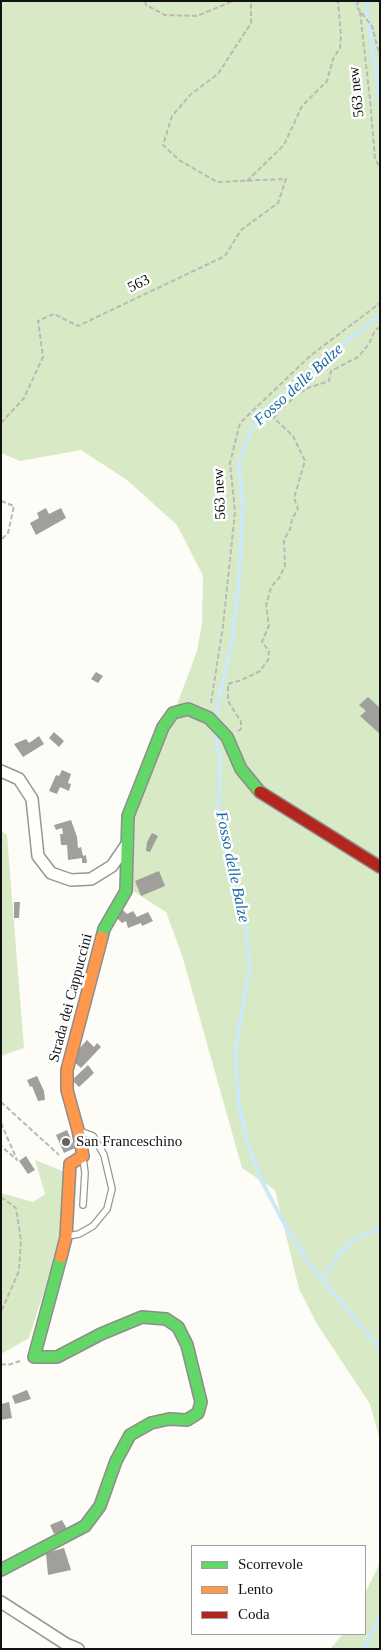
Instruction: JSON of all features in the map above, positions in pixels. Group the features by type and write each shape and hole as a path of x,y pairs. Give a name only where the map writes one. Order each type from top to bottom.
{"street":[{"name":"Strada dei Cappuccini","path":"82,1156 78,1130 67,1090 67,1070 104,929 126,891 128,816 163,727 173,713 188,709 208,718 227,737 241,769 257,790 380,867"},
{"path":"1,770 19,779 32,799 38,856 51,874 71,880 91,879 112,866 127,844"},
{"path":"1,1570 84,1526 100,1506 116,1461 130,1435 150,1423 169,1419 187,1420 198,1413 201,1402 187,1345 178,1327 166,1319 142,1317 101,1334 58,1357 34,1356 66,1236 70,1164 82,1156"},
{"path":"1,1602 66,1644 78,1649"}],"lane":[{"path":"66,1236 79,1234 93,1226 107,1209 112,1189 104,1155 93,1136 78,1130"},
{"path":"82,1156 85,1173 83,1205"}],"path":[{"path":"145,1 146,5 165,15 197,16 233,1"},
{"path":"251,1 251,23 218,74 190,95 172,116 163,144 179,160 217,182 247,181 284,145 302,106 327,80 333,59 340,48 341,36 338,1"},
{"name":"563 new","path":"359,1 356,6 360,12 375,159 380,168"},
{"path":"360,12 372,26 380,57"},
{"name":"563","path":"1,423 24,398 44,357 38,322 54,314 78,326 225,256 240,230 278,203 286,179 247,181"},
{"name":"563 new","path":"208,718 223,626 235,512 230,463 240,423 310,356 380,303"},
{"path":"227,737 241,728 241,722 228,701 228,684 242,680 260,671 268,660 268,651 262,642 269,625 266,606 272,587 285,566 284,540 290,529 292,518 298,509 294,498 305,461 293,436 274,418 279,410 297,395 308,388 329,381 332,371 358,357 369,344 375,330 380,327"},
{"path":"1,500 14,506 8,533 1,540"},
{"path":"1,1102 70,1164"},
{"path":"1,1123 17,1160 1,1146"},
{"path":"1,1197 16,1208 21,1240 19,1270 1,1312"},
{"path":"1,1364 8,1365 34,1356"}],"green space":[{"path":"1,1 380,1 380,1440 370,1404 317,1324 299,1289 275,1190 242,1168 182,955 166,912 125,886 127,838 197,651 202,624 203,576 177,525 127,480 81,450 20,461 1,453"},
{"path":"1,831 7,835 24,1048 1,1056"},
{"path":"35,1160 65,1172 64,1213 54,1260 29,1338 1,1354 1,1193 33,1202 45,1194"},
{"path":"380,1563 380,1649 330,1649 342,1635 366,1635 366,1591"}],"building":[{"path":"46,508 49,514 61,508 66,518 36,535 30,523 39,518 37,513"},
{"path":"96,672 103,676 98,683 91,679"},
{"path":"368,697 380,708 380,734 360,716 366,711 359,705"},
{"path":"54,732 64,741 59,747 49,738"},
{"path":"39,736 44,744 23,757 14,744 26,739 29,743"},
{"path":"62,770 71,774 68,783 71,784 69,791 60,787 57,794 49,791 56,775 59,776"},
{"path":"71,820 77,837 78,848 81,847 83,856 86,855 87,863 82,863 82,858 68,860 67,845 61,845 60,834 63,834 62,828 56,830 54,825"},
{"path":"152,833 158,836 150,852 146,851 147,842"},
{"path":"159,871 165,886 141,896 135,881"},
{"path":"14,902 20,902 19,918 14,918"},
{"path":"122,909 127,914 133,911 137,917 148,912 153,921 142,926 141,923 128,928 126,921 122,923 115,916"},
{"path":"87,1040 94,1047 97,1043 101,1047 81,1068 72,1060 75,1053"},
{"path":"88,1065 94,1073 79,1087 72,1080"},
{"path":"37,1076 44,1091 45,1100 38,1101 32,1086 30,1087 27,1080"},
{"name":"San Franceschino","path":"67,1130 75,1148 64,1153 56,1135"},
{"path":"26,1156 35,1170 28,1174 19,1161"},
{"path":"27,1390 31,1399 15,1404 12,1396"},
{"path":"9,1402 12,1418 1,1420 1,1404"},
{"path":"62,1520 67,1529 54,1534 50,1525"},
{"path":"64,1548 71,1570 48,1575 46,1553"}],"waterway":[{"name":"Fosso delle Balze","path":"367,1 380,106"},
{"name":"Fosso delle Balze","path":"215,718 232,641 239,580 243,506 239,462 251,429 315,366 380,316"},
{"name":"Fosso delle Balze","path":"215,733 220,760 218,819 229,873 245,925 250,965 235,1052 239,1105 247,1140 261,1180 309,1264 380,1348"},
{"path":"321,1279 339,1255 353,1241 380,1228"},
{"name":"Fosso delle Balze","path":"363,1649 380,1617"}],"traffic: fast":[{"path":"102,937 104,929 126,891 128,816 163,727 173,713 188,709 209,718 227,737 241,769 260,792"},
{"path":"1,1570 85,1526 100,1506 116,1461 130,1435 151,1423 169,1419 187,1420 198,1413 201,1402 187,1345 178,1327 166,1319 142,1317 101,1334 57,1357 34,1357 61,1257"}],"traffic: slow":[{"path":"61,1257 66,1237 70,1164 83,1156 67,1090 67,1070 102,937"}],"traffic: jam":[{"path":"260,792 380,867"}],"place":[{"name":"San Franceschino","path":"66,1142"}]}
